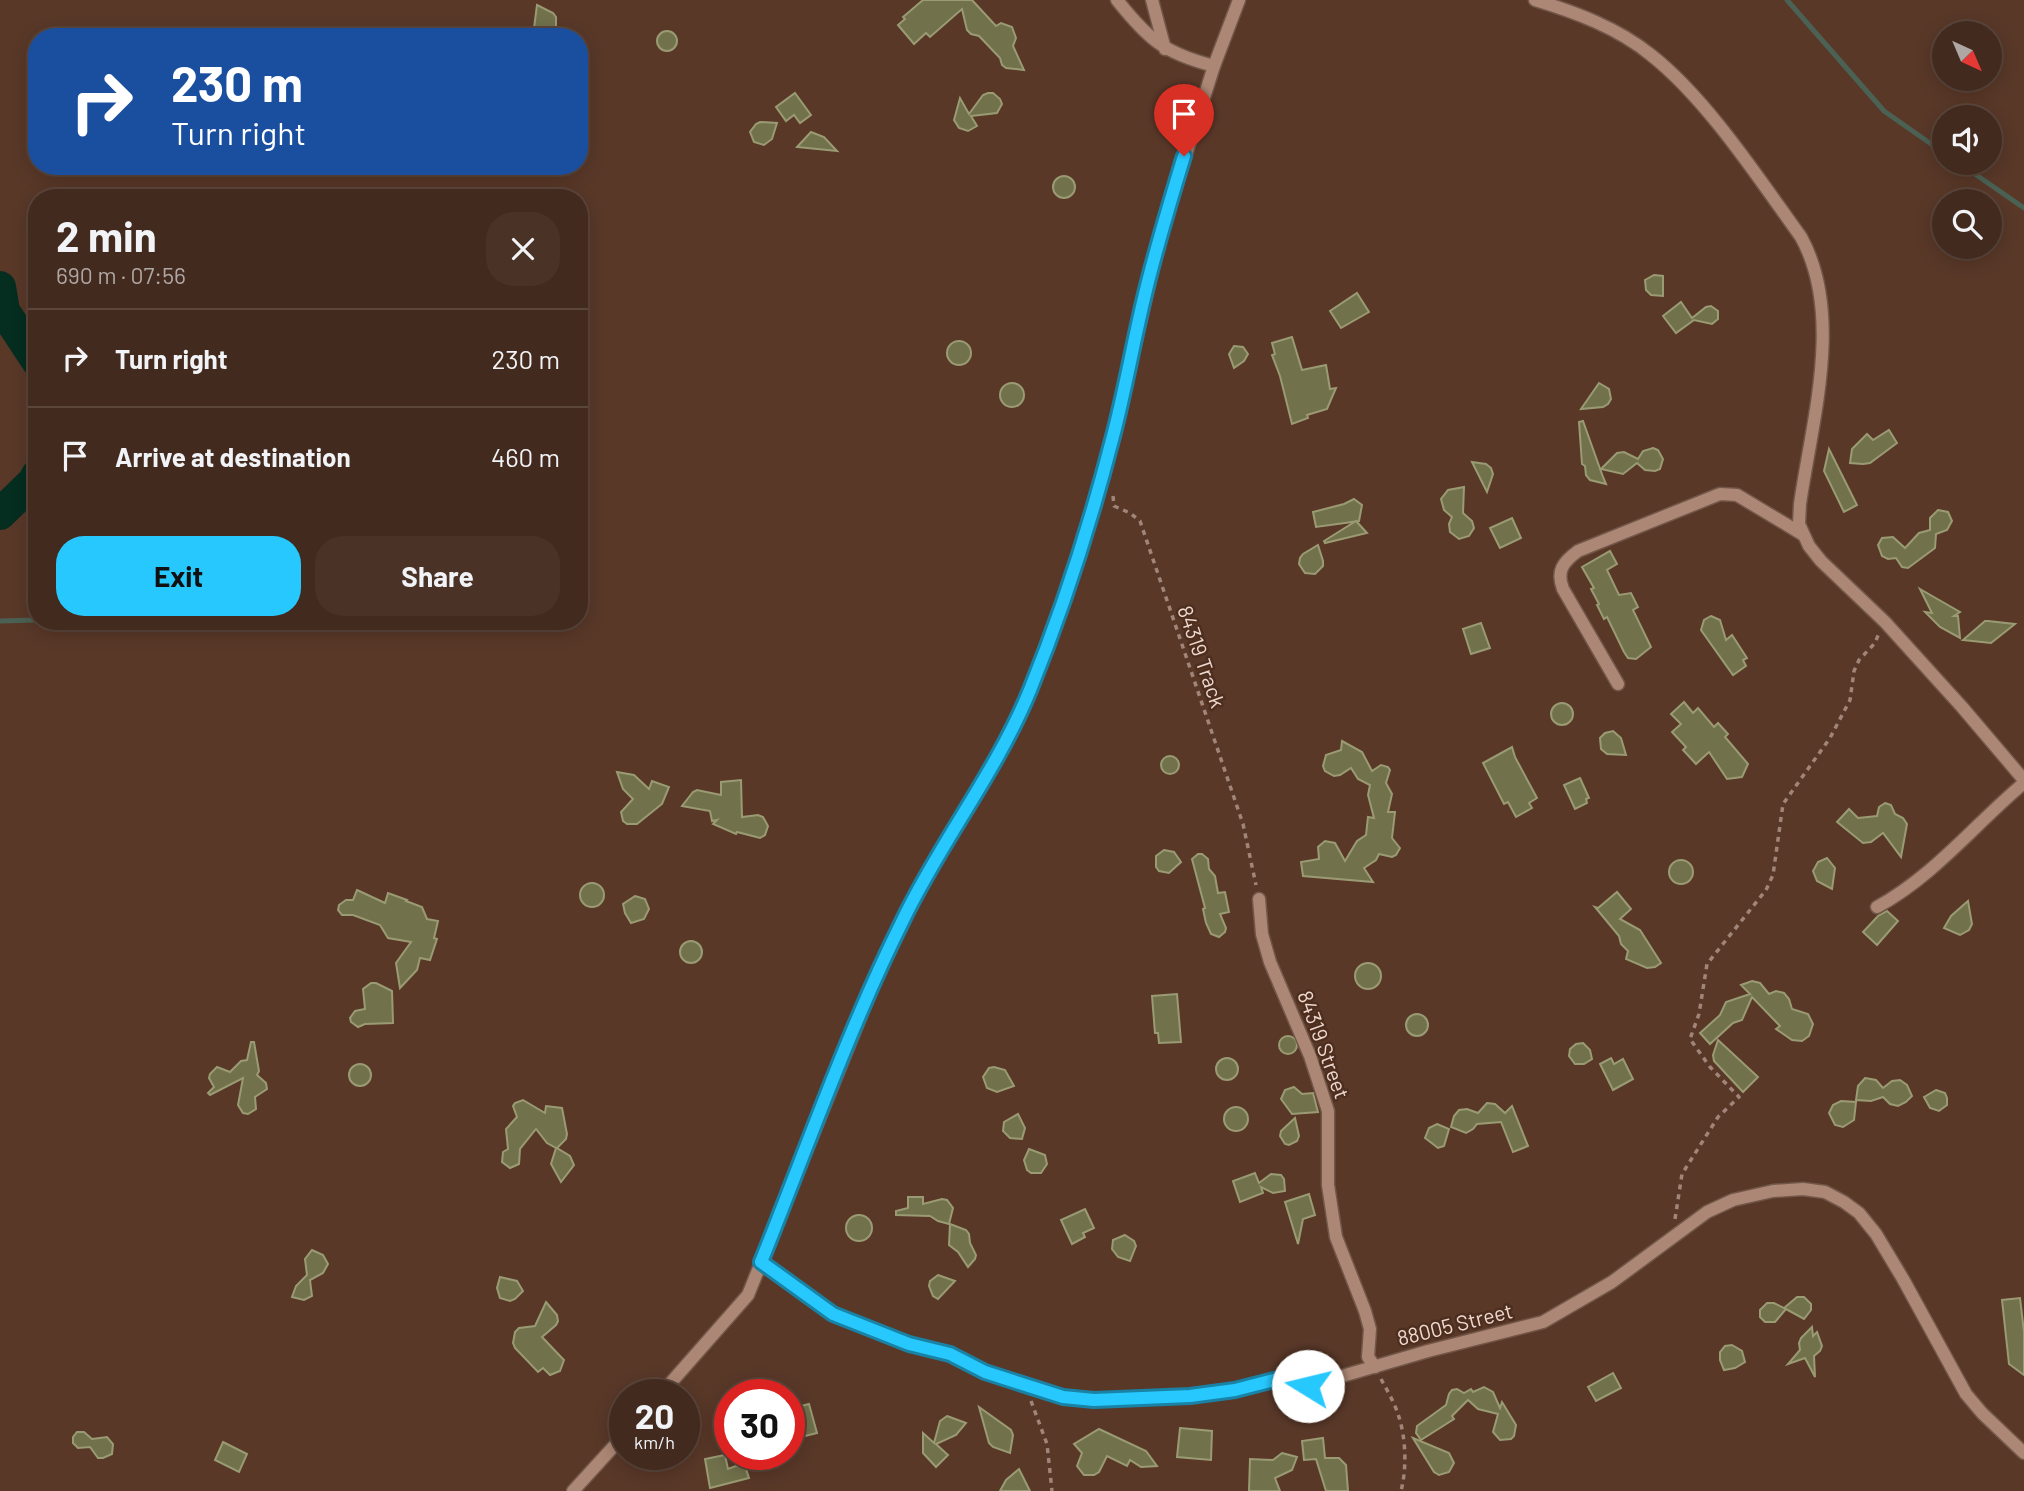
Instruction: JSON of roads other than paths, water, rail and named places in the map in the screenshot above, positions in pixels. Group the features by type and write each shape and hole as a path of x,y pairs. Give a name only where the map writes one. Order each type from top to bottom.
{"street":[{"path":"1117,0 1146,33 1165,49 1183,58 1214,66"},
{"path":"1152,0 1165,49"},
{"path":"674,1379 748,1295 854,1029 903,919 1004,746 1029,691 1091,517 1113,438 1161,233 1214,66 1239,0"},
{"path":"1535,0 1603,26 1649,53 1667,69 1740,153 1801,237 1812,257 1821,294 1822,350 1800,504 1799,524 1802,534 1821,561 1885,622 1970,716 2024,782 1922,877 1901,894 1877,907"},
{"path":"1618,684 1563,589 1559,578 1560,571 1568,558 1578,551 1669,517 1702,501 1729,493 1737,495 1802,534"},
{"name":"84319 Street","path":"1259,899 1262,934 1270,962 1310,1056 1328,1111 1328,1185 1336,1237 1365,1311 1370,1329 1368,1357 1375,1367"},
{"name":"88005 Street","path":"761,1262 833,1314 909,1344 950,1354 985,1372 1025,1387 1063,1397 1094,1400 1190,1396 1235,1390 1278,1379 1308,1386 1428,1351 1543,1322 1612,1282 1715,1208 1733,1200 1773,1191 1803,1189 1825,1192 1859,1213 1876,1234 1966,1394 2024,1453"},
{"path":"573,1491 609,1452"}],"waterway":[{"path":"1787,0 1884,111 1932,145"},
{"path":"1976,175 2024,208"},
{"path":"0,287 4,311 28,347"},
{"path":"0,514 28,487"},
{"path":"0,621 28,620"}]}
